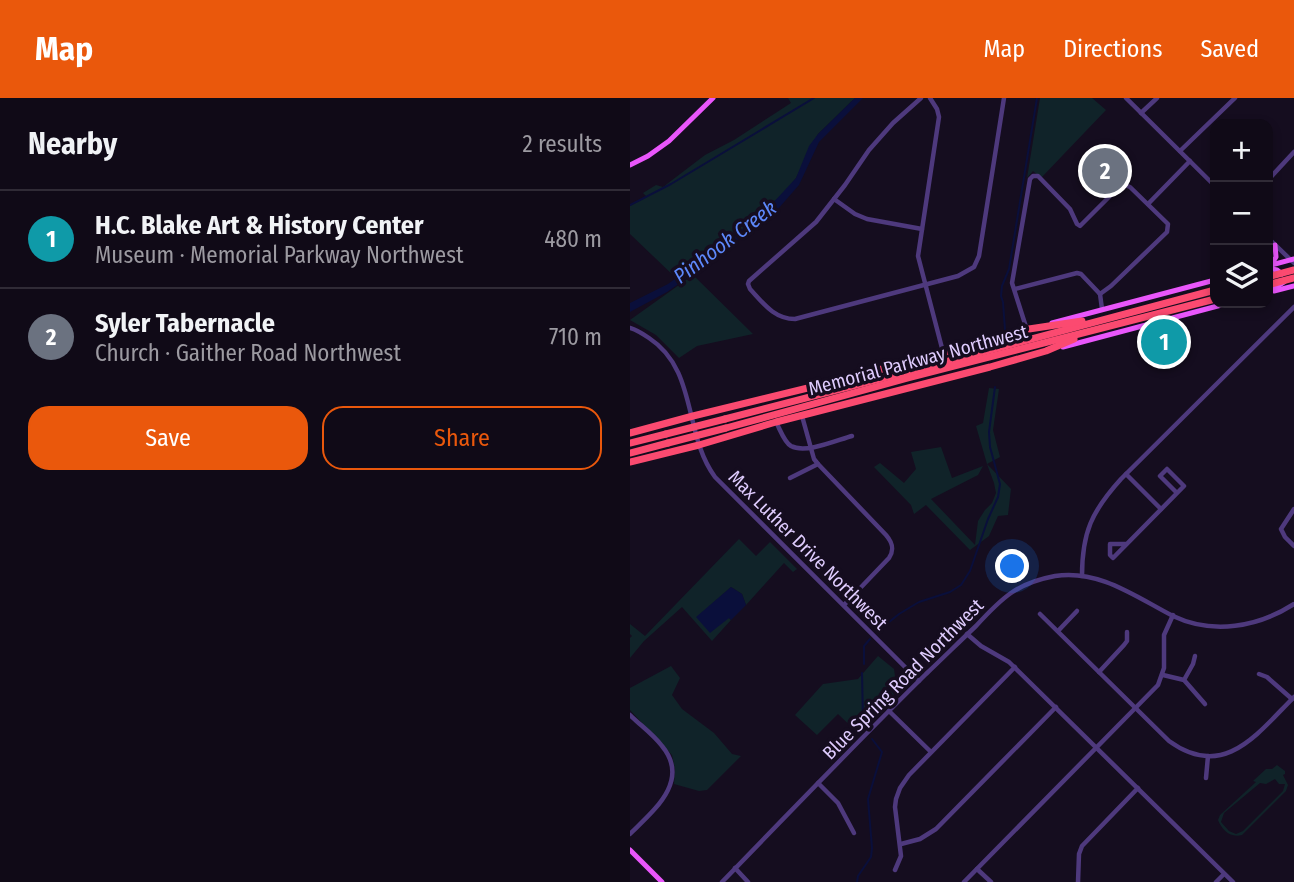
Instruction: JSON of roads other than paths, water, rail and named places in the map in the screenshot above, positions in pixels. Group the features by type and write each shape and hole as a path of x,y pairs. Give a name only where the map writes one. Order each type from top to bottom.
{"highway":[{"path":"1273,283 1294,270"},
{"path":"1273,284 1294,278"},
{"name":"Memorial Parkway Northwest","path":"630,453 1116,320 1210,292"},
{"name":"Memorial Parkway Northwest","path":"630,443 1116,320 1210,300"},
{"path":"630,433 853,377 1028,329 1116,320"},
{"path":"630,462 990,368 1046,351 1116,320"},
{"path":"835,398 894,392"},
{"path":"724,408 715,423 722,431 732,435"},
{"path":"660,425 672,428 678,433 677,443 669,452"}],"main road":[{"path":"630,166 669,141 713,98"},
{"path":"1273,261 1276,257 1275,245"},
{"path":"1273,265 1293,261"},
{"path":"1273,268 1285,278 1283,283 1273,284"},
{"path":"1028,329 1210,281"},
{"path":"1273,285 1294,286"},
{"path":"1046,351 1210,308"},
{"path":"630,850 662,882"}],"street":[{"path":"921,98 869,149 834,199 807,230 752,277 749,286 772,312 791,319 958,276 971,269 976,263 983,232 1004,98"},
{"path":"930,98 939,117 918,256 943,352"},
{"path":"1127,98 1211,182"},
{"path":"1141,113 1157,98"},
{"path":"1180,151 1235,98"},
{"path":"1273,175 1294,152"},
{"path":"1148,204 1190,161"},
{"path":"1028,329 1012,283 1030,179 1033,176 1038,176 1059,197 1080,226 1122,184 1129,187 1165,221 1167,232 1111,286 1100,293"},
{"path":"834,199 867,219 922,229"},
{"path":"1273,243 1293,261"},
{"path":"1015,289 1077,273 1100,293 1102,309"},
{"path":"1082,576 1083,547 1094,514 1103,499 1294,307"},
{"name":"Max Luther Drive Northwest","path":"630,328 659,345 672,359 682,379 704,461 715,477 919,681"},
{"path":"802,416 818,464 886,535 892,545 889,558 844,606"},
{"path":"776,422 789,445 794,447 811,448 852,436"},
{"path":"790,478 818,464"},
{"path":"1126,544 1177,493 1184,486 1167,469 1160,476 1177,493"},
{"path":"1126,474 1161,509"},
{"path":"1294,509 1281,529 1294,546"},
{"name":"Blue Spring Road Northwest","path":"722,882 919,681 1005,597 1020,588 1050,577 1067,575 1107,581 1173,615 1203,625 1236,626 1258,622 1294,604"},
{"path":"1058,631 1077,611"},
{"path":"1040,614 1169,741 1195,755 1227,754 1245,745 1293,698 1267,677 1259,674"},
{"path":"964,882 1154,690 1163,675 1164,635 1173,615"},
{"path":"1099,672 1124,646 1127,632"},
{"path":"967,634 973,641 1015,667 1233,882"},
{"path":"1184,680 1195,656"},
{"path":"895,870 901,856 895,807 898,792 909,775 1015,667"},
{"path":"1163,675 1184,680 1205,704"},
{"path":"901,844 920,839 936,829 1056,708"},
{"path":"889,711 931,752"},
{"path":"630,715 662,746 669,758 672,772 664,800 630,834"},
{"path":"1206,778 1208,756"},
{"path":"818,783 838,803 854,833"},
{"path":"1078,882 1082,846 1138,788"},
{"path":"735,868 748,882"},
{"path":"977,869 991,882"},
{"path":"1216,882 1224,874"}],"water":[{"name":"Pinhook Creek","path":"855,98 863,98 819,142 799,185 778,209 703,267 667,292 630,312 630,303 668,284 771,205 796,178 809,146 818,134"},
{"path":"731,587 742,594 746,605 731,620 729,618 710,633 696,617"}],"waterway":[{"path":"630,205 671,184 814,98"},
{"path":"1005,330 1002,286 1009,269 1037,98"},
{"path":"878,631 919,602 950,592 961,585 970,571 998,497 1000,484 990,447 989,432 995,387"},
{"path":"864,664 864,646 870,639"},
{"path":"862,673 864,726"},
{"path":"857,882 871,857 872,848 868,799 882,752 872,739"}],"place":[{"name":"Syler Tabernacle","path":"1105,171"},
{"name":"H.C. Blake Art & History Center","path":"1164,342"}]}
